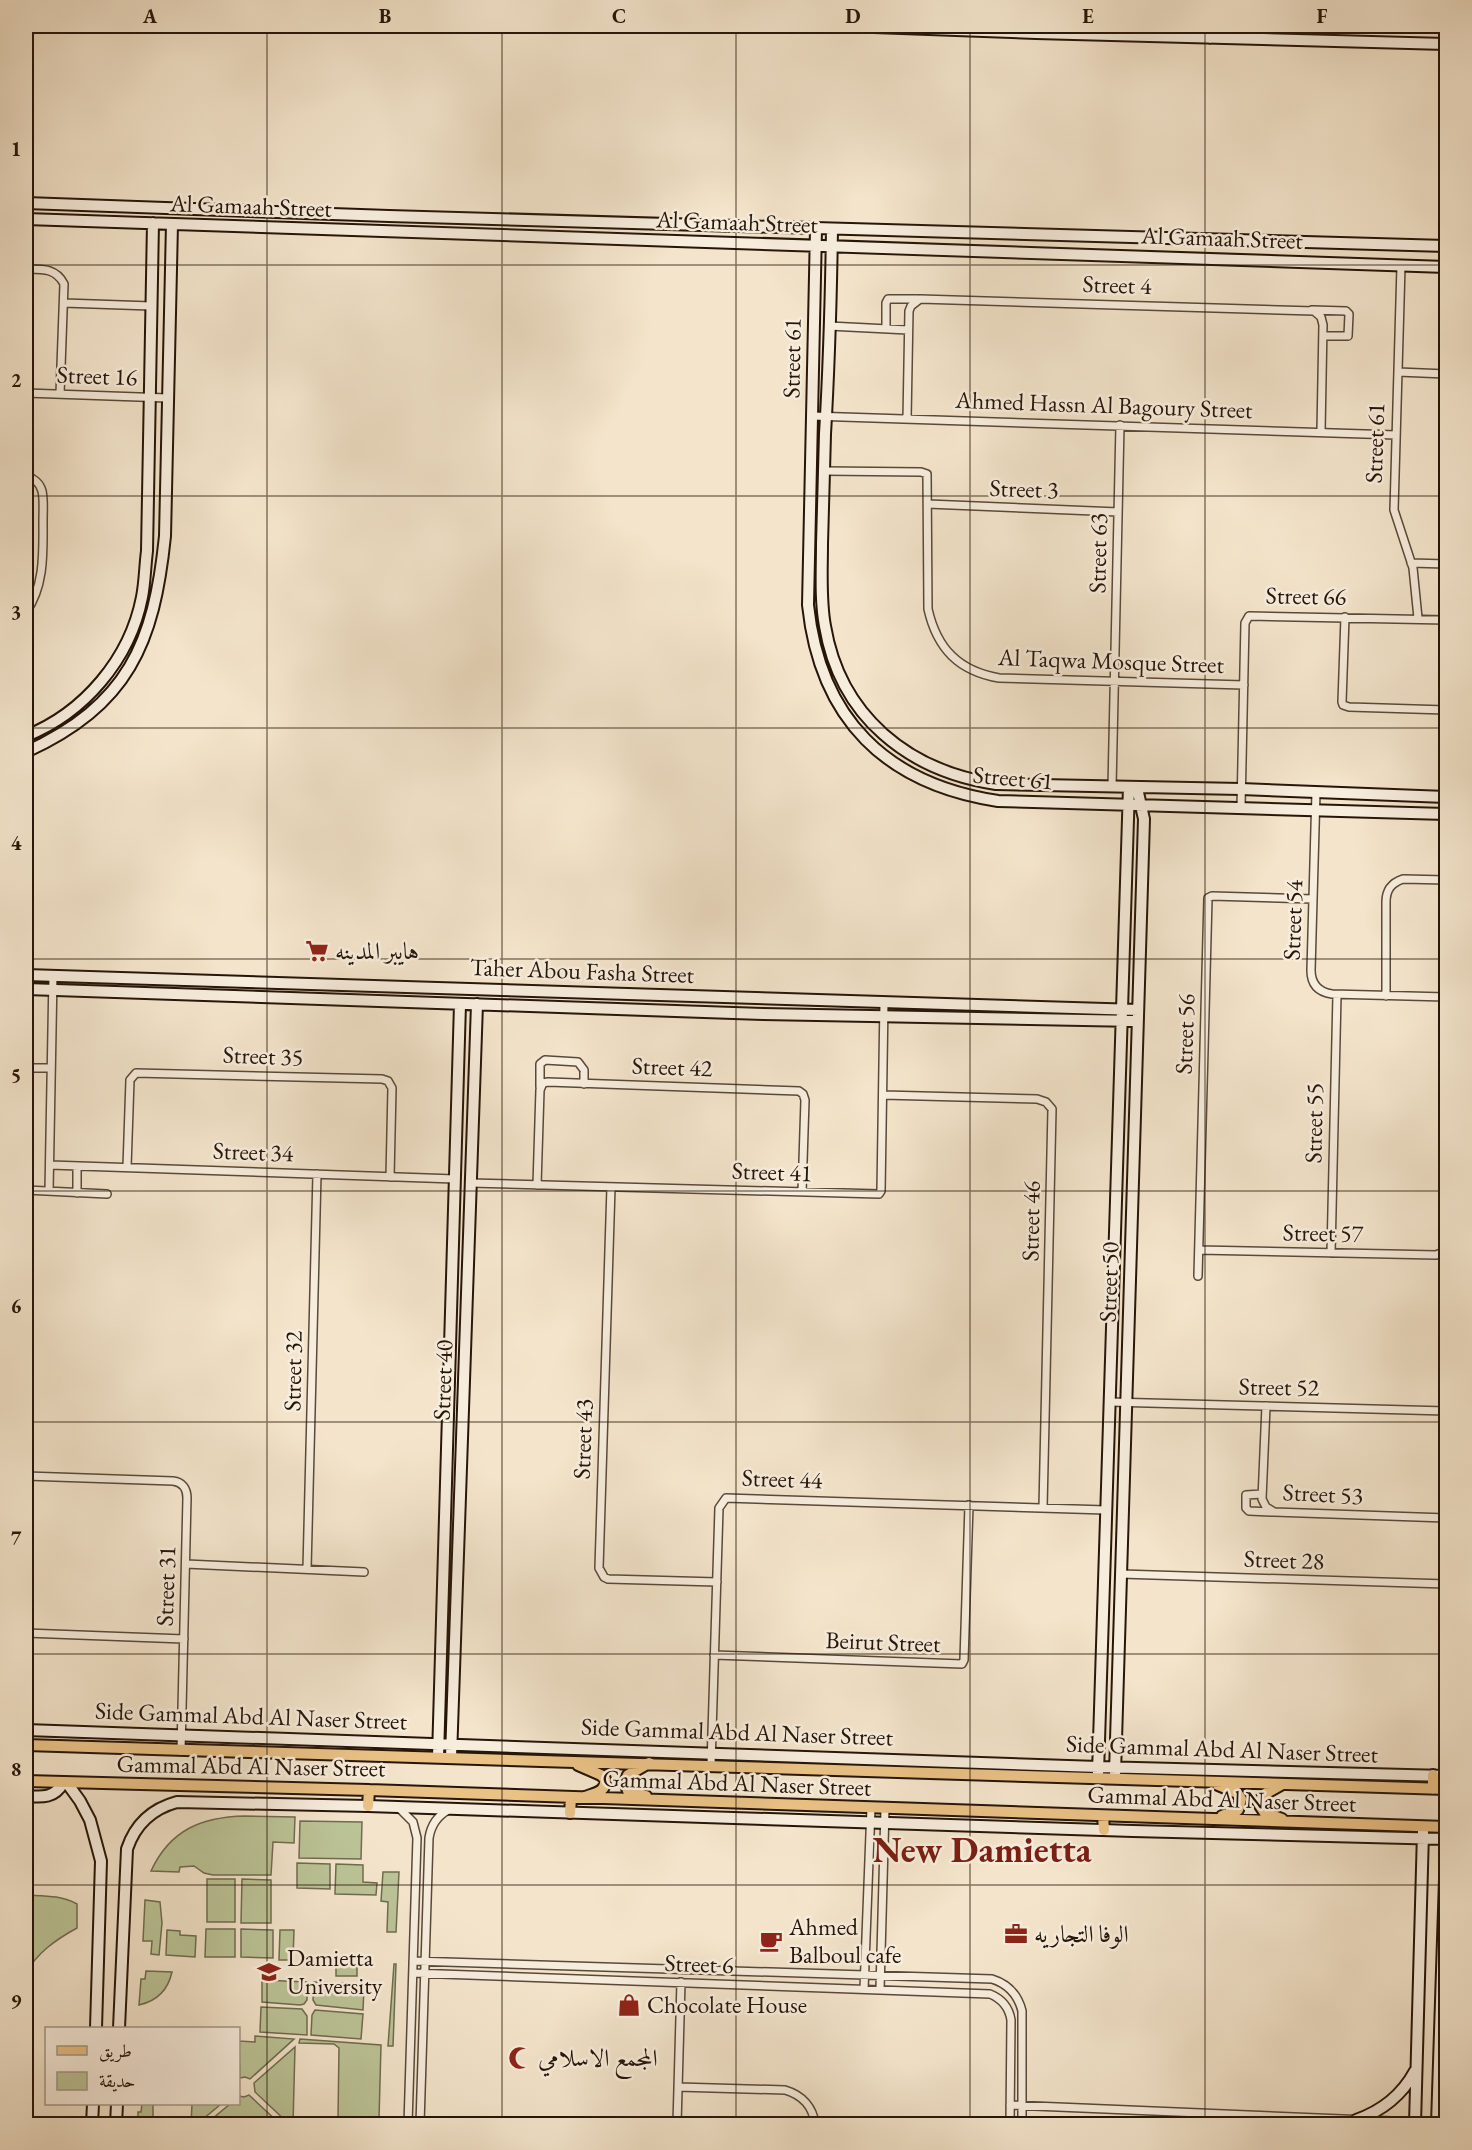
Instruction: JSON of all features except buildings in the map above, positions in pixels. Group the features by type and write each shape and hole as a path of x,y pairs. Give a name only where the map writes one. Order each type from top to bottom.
{"main road":[{"name":"Gammal Abd Al Naser Street","path":"26,1745 571,1762 1098,1773 1115,1779 1446,1789"},
{"path":"570,1814 575,1798 602,1790 606,1785 601,1775 571,1762"},
{"path":"649,1763 628,1775 626,1787 630,1792 663,1802"},
{"path":"1433,1775 1433,1789"},
{"name":"Gammal Abd Al Naser Street","path":"26,1781 369,1790 663,1802 1446,1827"},
{"path":"1210,1820 1235,1812 1241,1803 1236,1793 1212,1782"},
{"path":"1284,1784 1263,1795 1259,1804 1265,1813 1291,1822"},
{"path":"368,1806 369,1790"},
{"path":"1103,1816 1104,1830"}],"street":[{"path":"846,26 1446,44"},
{"path":"1210,38 1211,26"},
{"name":"Al Gamaah Street","path":"26,202 832,230 1446,246"},
{"path":"388,231 389,216"},
{"name":"Al Gamaah Street","path":"26,219 1446,267"},
{"path":"26,736 59,719 80,703 109,671 128,639 142,598 147,551 153,223"},
{"path":"26,752 59,736 92,712 110,694 127,672 146,634 156,603 165,536 172,224"},
{"name":"Street 61","path":"816,229 808,605 813,639 832,693 854,727 887,759 931,783 978,798 998,801 1446,814"},
{"name":"Street 61","path":"832,230 822,584 825,626 829,646 845,686 869,721 896,745 935,768 996,784 1241,789 1446,797"},
{"path":"1311,242 1311,262"},
{"name":"Street 61","path":"1401,266 1394,510 1411,563 1418,618"},
{"path":"26,269 45,270 57,274 64,284 60,394"},
{"name":"Street 4","path":"886,329 887,300 890,298 1346,311 1350,314 1348,336 1323,336"},
{"path":"907,420 909,311 911,306 920,299"},
{"path":"64,303 151,306"},
{"path":"1310,310 1321,316 1323,336 1321,431"},
{"path":"829,326 908,330"},
{"path":"1398,372 1446,374"},
{"name":"Street 16","path":"26,393 167,398"},
{"name":"Ahmed Hassn Al Bagoury Street","path":"812,416 1396,435"},
{"name":"Street 63","path":"1112,787 1120,425"},
{"name":"Al Taqwa Mosque Street","path":"824,471 924,472 929,477 928,609 937,638 946,651 957,661 984,676 1244,685"},
{"path":"26,476 36,481 42,491 43,527 40,580 26,612"},
{"name":"Street 3","path":"928,504 1118,512"},
{"path":"1411,563 1446,564"},
{"path":"808,585 822,584"},
{"name":"Street 66","path":"1241,807 1245,623 1249,616 1345,616 1446,620"},
{"path":"1345,616 1343,705 1349,708 1446,710"},
{"name":"Street 50","path":"1098,1773 1129,805 1133,787"},
{"name":"Street 50","path":"1115,1779 1144,819 1142,806 1133,787"},
{"name":"Street 54","path":"1316,792 1311,977 1318,989 1337,995 1446,997"},
{"path":"1386,996 1388,890 1397,881 1403,879 1446,880"},
{"name":"Street 56","path":"1198,1276 1208,898 1212,896 1313,899"},
{"name":"Taher Abou Fasha Street","path":"26,975 884,1002 1138,1016"},
{"path":"49,1191 53,976"},
{"name":"Taher Abou Fasha Street","path":"26,989 884,1016 1123,1015"},
{"name":"Street 55","path":"1331,1252 1337,995"},
{"name":"Street 41","path":"471,1183 880,1193 884,1002"},
{"name":"Street 40","path":"438,1757 460,1004"},
{"name":"Street 40","path":"451,1757 477,1004"},
{"path":"537,1185 540,1064 545,1060 578,1062 583,1068 584,1084"},
{"path":"26,1068 51,1068"},
{"name":"Street 35","path":"127,1167 130,1080 136,1073 382,1079 391,1083 392,1088 390,1177"},
{"name":"Street 42","path":"540,1090 546,1083 801,1092 805,1100 802,1192"},
{"name":"Street 46","path":"883,1095 1037,1099 1046,1102 1052,1109 1043,1508"},
{"name":"Street 34","path":"50,1165 454,1179"},
{"path":"77,1166 77,1193"},
{"name":"Street 32","path":"307,1569 317,1174"},
{"name":"Street 43","path":"611,1187 599,1568 608,1579 717,1582"},
{"path":"26,1190 107,1194"},
{"name":"Street 57","path":"1199,1250 1436,1255 1446,1251"},
{"name":"Street 52","path":"1110,1402 1446,1411"},
{"name":"Street 53","path":"1266,1406 1262,1494 1266,1507 1274,1512 1446,1518"},
{"name":"Street 31","path":"26,1476 173,1480 184,1486 188,1498 181,1750"},
{"path":"1262,1494 1246,1495 1246,1508 1249,1511 1274,1512"},
{"name":"Street 44","path":"711,1765 719,1508 726,1498 1106,1510"},
{"name":"Beirut Street","path":"714,1655 962,1664 964,1660 969,1505"},
{"path":"186,1564 364,1572"},
{"name":"Street 28","path":"1121,1574 1446,1584"},
{"path":"26,1633 184,1639"},
{"name":"Side Gammal Abd Al Naser Street","path":"26,1730 711,1752 1098,1773 1115,1767 1446,1776"},
{"path":"26,1796 51,1796 65,1783 85,1810 99,1851 101,1861 100,1932 96,2027"},
{"path":"119,2027 127,1849 139,1825 160,1808 177,1802 1446,1839"},
{"path":"396,1807 410,1817 417,1838 408,2124"},
{"path":"864,1989 871,1808"},
{"path":"420,2124 429,1833 437,1819 450,1809"},
{"path":"880,1989 885,1809"},
{"path":"1010,2105 1415,2123 1423,1826"},
{"path":"1437,2124 1446,1848"},
{"path":"100,1932 122,1933"},
{"path":"865,1959 881,1960"},
{"name":"Street 6","path":"413,1961 992,1979 1003,1983 1012,1991 1021,2005 1023,2016 1022,2106"},
{"path":"634,1981 635,1968"},
{"name":"Street 6","path":"413,1973 980,1992 995,1996 1006,2006 1010,2015 1010,2124"},
{"path":"677,2124 681,1982"},
{"path":"1356,2120 1392,2101 1406,2086 1416,2068"},
{"path":"678,2087 785,2090 797,2095 806,2103 813,2113 815,2124"},
{"path":"92,2124 93,2105"},
{"path":"116,2124 117,2105"},
{"path":"1022,2106 1022,2124"}],"green space":[{"path":"245,1816 295,1817 294,1843 273,1842 271,1875 213,1875 204,1873 194,1866 180,1867 179,1872 151,1871 168,1845 189,1828 214,1819"},
{"path":"300,1821 362,1822 361,1859 299,1858"},
{"path":"297,1863 330,1864 330,1889 297,1888"},
{"path":"336,1864 363,1865 363,1882 377,1883 376,1895 335,1894"},
{"path":"383,1872 399,1872 396,1932 387,1932 388,1902 381,1901"},
{"path":"207,1879 235,1879 235,1922 207,1922"},
{"path":"242,1879 271,1880 271,1923 241,1923"},
{"path":"26,1895 58,1897 77,1904 77,1928 48,1947 30,1966 26,1974"},
{"path":"145,1900 160,1902 162,1923 159,1955 151,1954 152,1941 143,1941"},
{"path":"206,1929 235,1929 235,1957 205,1957"},
{"path":"241,1929 273,1930 273,1958 241,1957"},
{"path":"167,1930 180,1931 180,1935 196,1936 195,1957 166,1955"},
{"path":"280,1930 294,1930 293,1960 279,1960"},
{"path":"394,1964 396,1964 393,2046 388,2046"},
{"path":"336,1965 357,1965 357,1976 336,1976"},
{"path":"146,1971 172,1972 161,1994 139,2005 141,1979 145,1979"},
{"path":"262,1980 307,1982 307,2000 300,2005 262,2002"},
{"path":"314,1982 362,1984 364,1988 363,2010 316,2005 313,2000"},
{"path":"261,2007 302,2009 307,2016 307,2035 260,2032"},
{"path":"315,2010 363,2014 361,2039 311,2035 312,2015"},
{"path":"255,2036 294,2039 250,2079 240,2078 240,2041 255,2042"},
{"path":"300,2039 381,2045 379,2119 338,2118 339,2048 334,2044 299,2043"},
{"path":"295,2047 293,2124 289,2124 255,2092 254,2083"},
{"path":"249,2095 280,2124 206,2124 229,2105 240,2105 240,2096"},
{"path":"142,2105 153,2105 153,2124 138,2124 138,2112 141,2112"},
{"path":"192,2105 220,2105 197,2124 191,2124"}],"place":[{"name":"هايبر المدينه","path":"317,951"},
{"name":"الوفا التجاريه","path":"1016,1934"},
{"name":"Ahmed Balboul cafe","path":"771,1941"},
{"name":"Damietta University","path":"269,1972"},
{"name":"Chocolate House","path":"629,2005"},
{"name":"المجمع الاسلامي","path":"520,2058"}],"district":[{"name":"New Damietta","path":"982,1849"}]}
